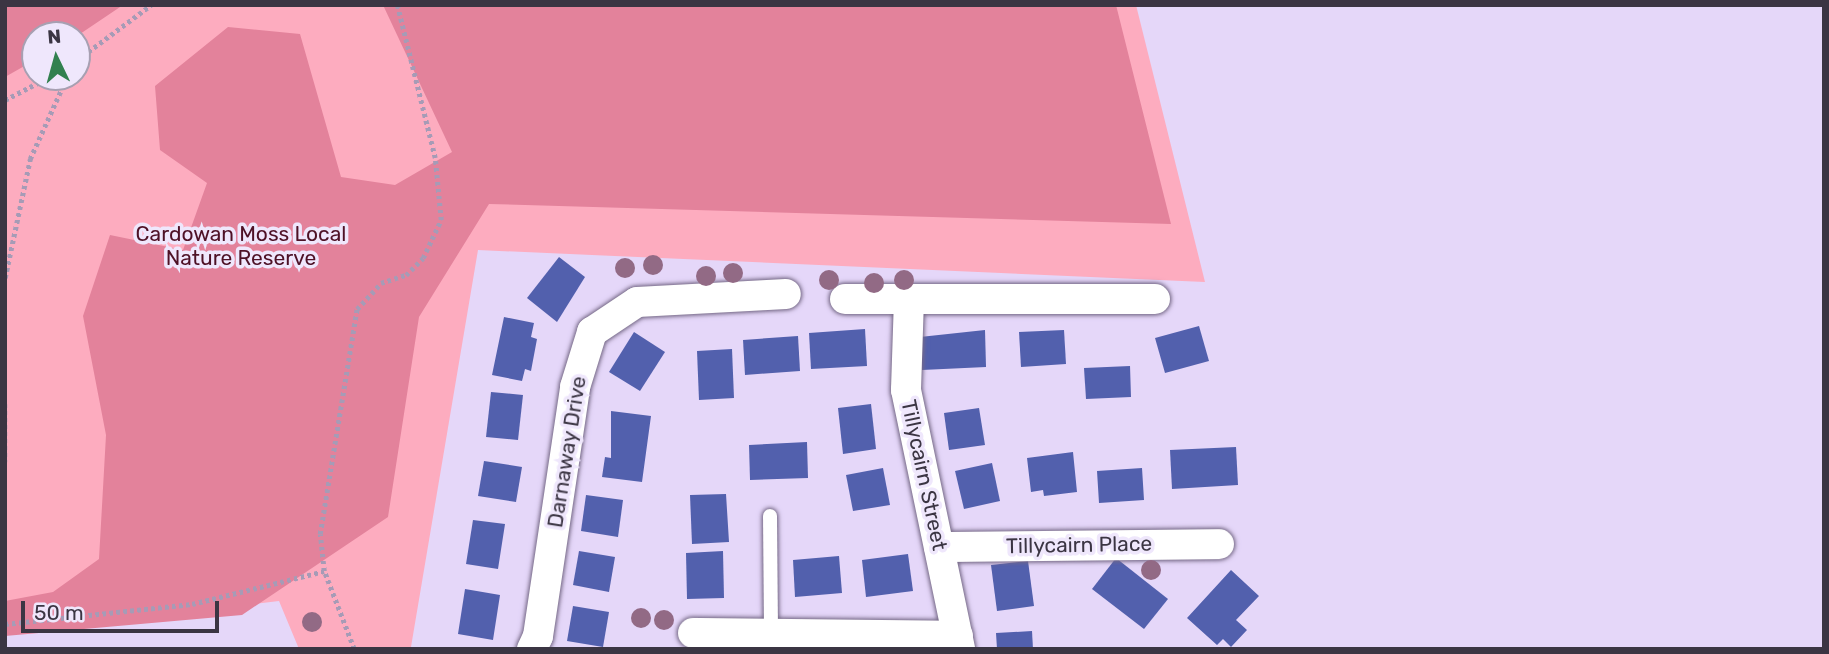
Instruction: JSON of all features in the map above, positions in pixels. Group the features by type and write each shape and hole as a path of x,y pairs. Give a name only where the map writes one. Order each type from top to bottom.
{"street":[{"name":"Darnaway Drive","path":"531,649 538,636 575,387 592,332 637,302 786,294"},
{"path":"845,299 1155,299"},
{"name":"Tillycairn Street","path":"909,299 906,390 959,643"},
{"name":"Tillycairn Place","path":"939,547 1219,544"},
{"path":"692,633 959,643"}],"lane":[{"path":"769,516 771,634"}],"path":[{"path":"91,50 151,5"},
{"path":"354,649 324,571 320,534 357,309 381,283 407,275 423,258 440,220 435,158 397,5"},
{"path":"5,100 22,91"},
{"path":"5,278 30,159 60,91"},
{"path":"5,404 5,462"},
{"path":"5,624 192,604 324,571"}],"green space":[{"name":"Cardowan Moss Local Nature Reserve","path":"5,5 1136,5 1205,282 478,250 411,647 299,649 279,601 5,635"},
{"path":"5,5 123,5 91,27 91,21 21,21 21,68 5,77"},
{"name":"Cardowan Moss Local Nature Reserve","path":"383,5 1116,5 1171,224 489,204 419,317 388,517 242,615 5,636 5,601 53,592 99,559 106,435 83,316 110,235 183,250 207,183 160,150 155,86 228,27 300,34 341,177 395,185 452,152"}],"building":[{"path":"559,257 585,277 557,322 527,298"},
{"path":"504,317 534,323 531,337 537,339 531,371 525,369 522,381 492,375"},
{"path":"1199,326 1209,361 1165,373 1155,338"},
{"path":"865,329 867,366 811,369 809,333"},
{"path":"985,330 986,367 922,370 920,337"},
{"path":"1064,330 1066,364 1021,367 1019,332"},
{"path":"634,332 665,352 640,391 609,372"},
{"path":"798,336 800,371 745,375 743,340"},
{"path":"732,349 734,398 699,400 697,351"},
{"path":"1130,366 1131,397 1086,399 1084,368"},
{"path":"491,392 523,395 518,440 486,437"},
{"path":"871,404 876,449 843,454 838,408"},
{"path":"979,408 985,445 949,450 944,413"},
{"path":"611,411 651,416 642,482 602,477 605,457 611,458"},
{"path":"807,442 808,478 750,480 749,445"},
{"path":"1236,447 1238,485 1172,489 1170,450"},
{"path":"1073,452 1077,492 1044,496 1043,490 1031,492 1027,458"},
{"path":"484,461 522,467 516,502 478,496"},
{"path":"992,463 1000,501 964,509 955,471"},
{"path":"883,468 890,505 853,511 846,475"},
{"path":"1142,468 1144,500 1099,503 1097,471"},
{"path":"726,494 729,542 692,544 690,495"},
{"path":"586,495 623,500 618,537 581,531"},
{"path":"473,520 505,524 498,569 466,564"},
{"path":"579,551 615,557 609,592 573,585"},
{"path":"723,551 724,598 687,599 686,553"},
{"path":"908,554 913,591 866,597 862,560"},
{"path":"839,556 842,593 795,597 793,560"},
{"path":"1116,558 1168,599 1144,629 1092,589"},
{"path":"1028,561 1034,606 997,611 991,565"},
{"path":"1231,570 1259,596 1236,620 1247,630 1231,647 1223,639 1217,645 1187,618"},
{"path":"465,589 500,595 493,640 458,634"},
{"path":"573,606 609,612 603,647 567,641"},
{"path":"1032,631 1033,649 997,649 996,633"}]}
